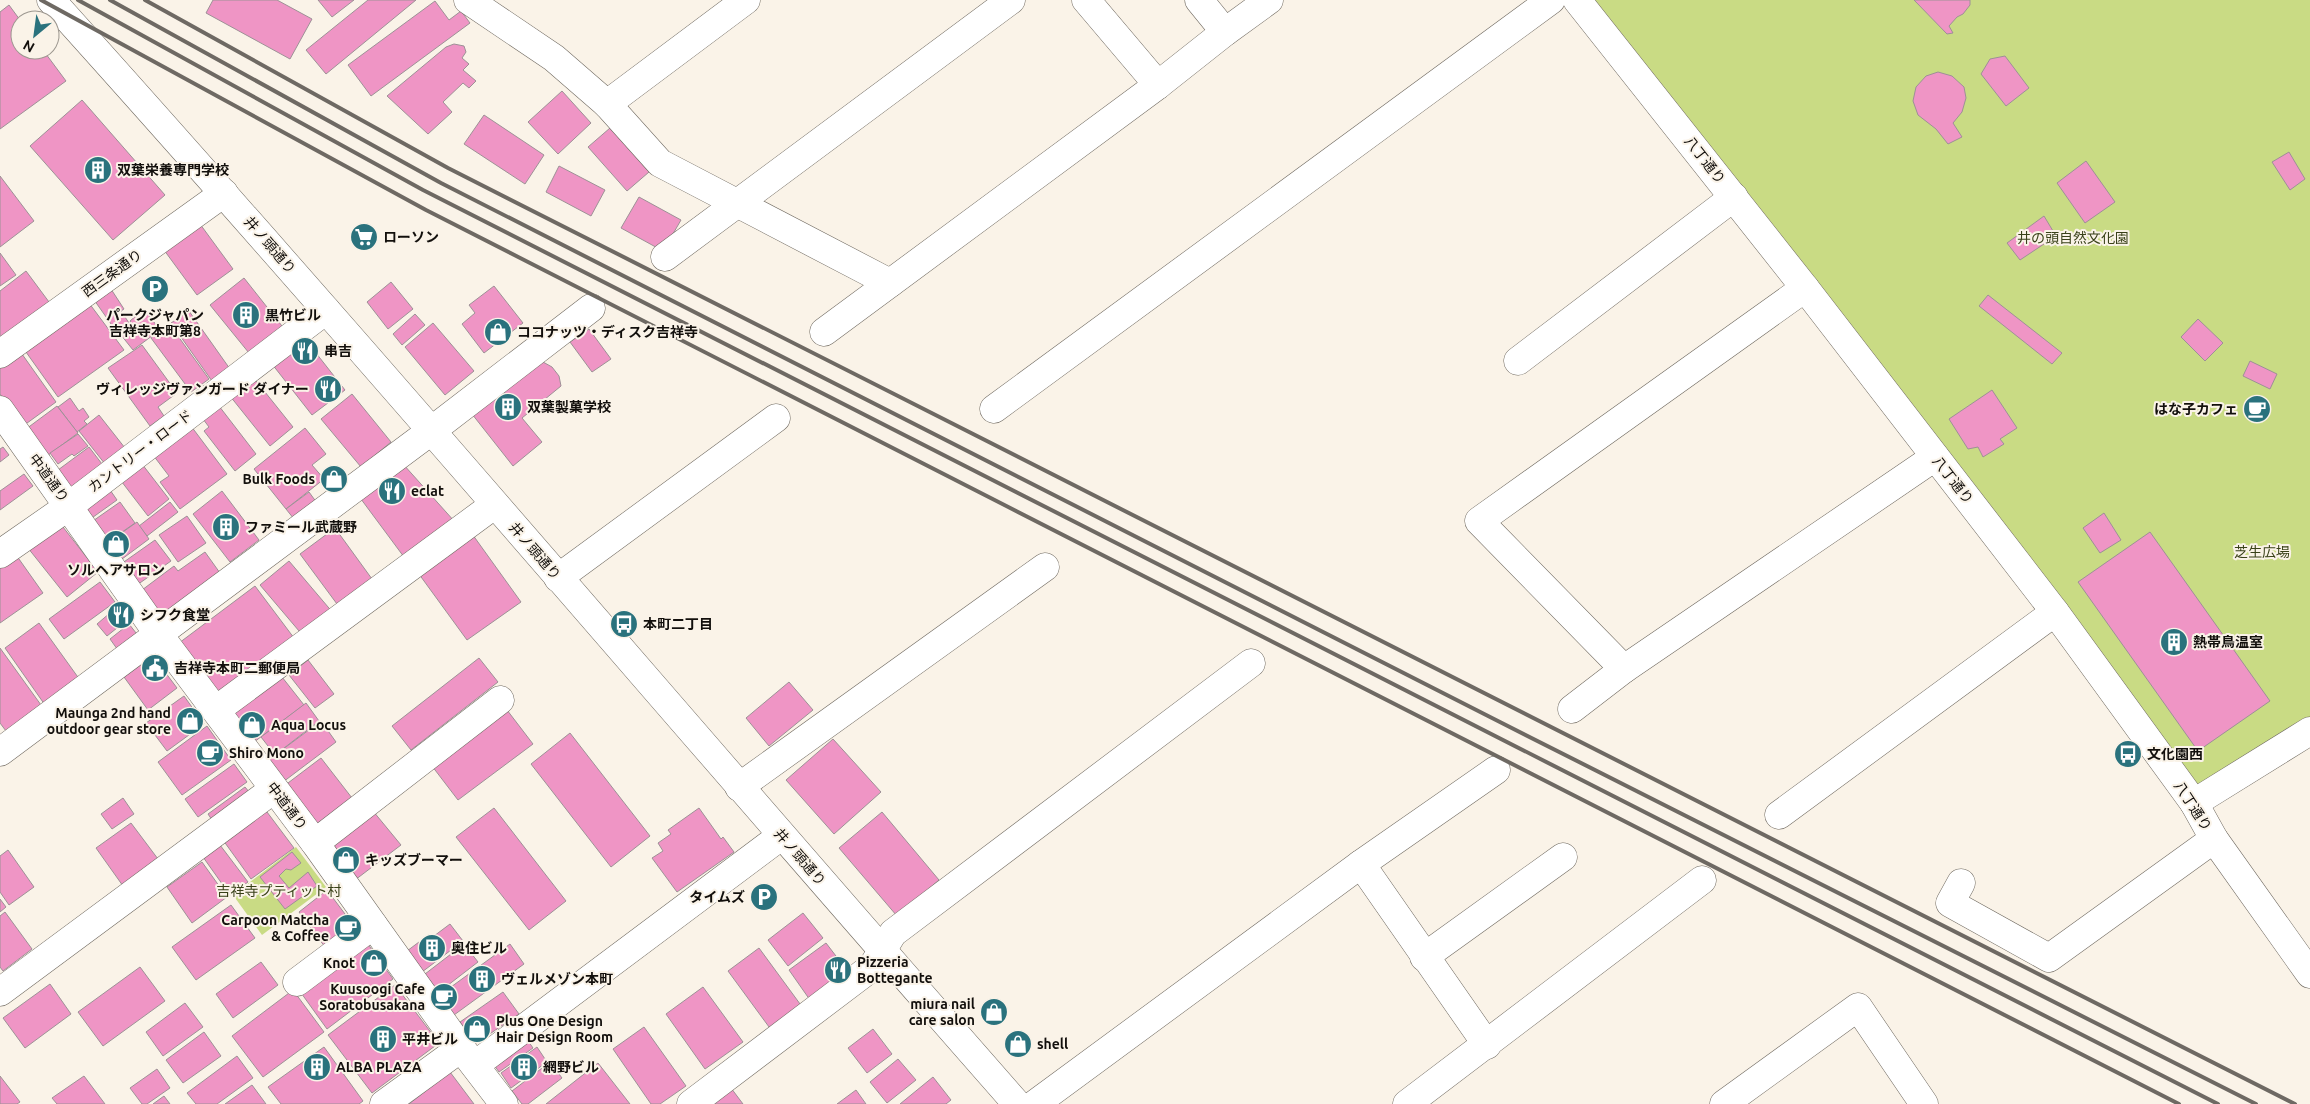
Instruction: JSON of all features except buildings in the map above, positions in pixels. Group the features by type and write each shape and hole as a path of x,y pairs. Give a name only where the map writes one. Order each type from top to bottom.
{"street":[{"name":"井ノ頭通り","path":"51,0 224,193 781,836 1017,1104"},
{"path":"468,0 554,58 607,104 660,163 890,283"},
{"path":"607,104 746,0"},
{"path":"665,257 1011,0"},
{"path":"1086,0 1158,85"},
{"path":"1199,0 1225,32"},
{"path":"824,332 1158,85 1269,0"},
{"path":"994,409 1551,0"},
{"name":"八丁通り","path":"1578,0 1805,288 2055,612 2194,803 2214,839 2310,974"},
{"name":"西三条通り","path":"0,354 224,193"},
{"path":"1518,361 1734,197"},
{"path":"1624,669 1479,521 1805,288"},
{"path":"0,752 431,431 591,308"},
{"name":"カントリー・ロード","path":"0,554 69,506 326,310"},
{"name":"中道通り","path":"0,410 159,635 315,842 504,1104"},
{"path":"558,578 776,418"},
{"path":"1572,709 1624,669 1936,457"},
{"path":"216,710 494,505"},
{"path":"739,787 1045,567"},
{"path":"1779,815 2055,612"},
{"path":"691,1104 872,967 893,932 1251,663"},
{"path":"315,842 500,700"},
{"path":"2194,803 2310,731"},
{"path":"1035,1104 1361,864 1496,770"},
{"path":"0,992 274,789"},
{"path":"384,1104 468,1056 781,836"},
{"path":"1961,883 1950,903 2049,958 2214,839"},
{"path":"1424,957 1563,856"},
{"path":"1361,864 1487,1045"},
{"path":"1407,1104 1702,880"},
{"path":"296,982 374,925"},
{"path":"1724,1104 1858,1007 1924,1104"}],"green space":[{"name":"井の頭自然文化園","path":"1588,0 2310,0 2310,718 2199,788"},
{"name":"吉祥寺プティット村","path":"296,847 326,887 262,935 233,895"}],"railway":[{"path":"41,0 426,210 2179,1104"},
{"path":"78,0 423,190 2218,1104"},
{"path":"110,0 441,183 2256,1104"},
{"path":"145,0 448,168 2295,1104"}],"place":[{"name":"双葉栄養専門学校","path":"98,170"},
{"name":"ローソン","path":"364,237"},
{"name":"パークジャパン 吉祥寺本町第8","path":"155,289"},
{"name":"黒竹ビル","path":"246,315"},
{"name":"ココナッツ・ディスク吉祥寺","path":"498,332"},
{"name":"串吉","path":"305,351"},
{"name":"ヴィレッジヴァンガード ダイナー","path":"328,389"},
{"name":"双葉製菓学校","path":"508,407"},
{"name":"はな子カフェ","path":"2257,409"},
{"name":"Bulk Foods","path":"334,479"},
{"name":"eclat","path":"392,491"},
{"name":"ファミール武蔵野","path":"226,527"},
{"name":"ソルヘアサロン","path":"116,544"},
{"name":"シフク食堂","path":"121,615"},
{"name":"本町二丁目","path":"624,624"},
{"name":"熱帯鳥温室","path":"2174,642"},
{"name":"吉祥寺本町二郵便局","path":"155,668"},
{"name":"Maunga 2nd hand outdoor gear store","path":"190,721"},
{"name":"Aqua Locus","path":"252,725"},
{"name":"Shiro Mono","path":"210,753"},
{"name":"文化園西","path":"2128,754"},
{"name":"キッズブーマー","path":"346,860"},
{"name":"タイムズ","path":"764,897"},
{"name":"Carpoon Matcha & Coffee","path":"348,928"},
{"name":"奥住ビル","path":"432,948"},
{"name":"Knot","path":"374,963"},
{"name":"Pizzeria Bottegante","path":"838,970"},
{"name":"ヴェルメゾン本町","path":"482,979"},
{"name":"Kuusoogi Cafe Soratobusakana","path":"444,997"},
{"name":"miura nail care salon","path":"994,1012"},
{"name":"Plus One Design Hair Design Room","path":"477,1029"},
{"name":"平井ビル","path":"383,1039"},
{"name":"shell","path":"1018,1044"},
{"name":"ALBA PLAZA","path":"317,1067"},
{"name":"網野ビル","path":"524,1067"}],"park label":[{"name":"芝生広場","path":"2262,552"}]}
